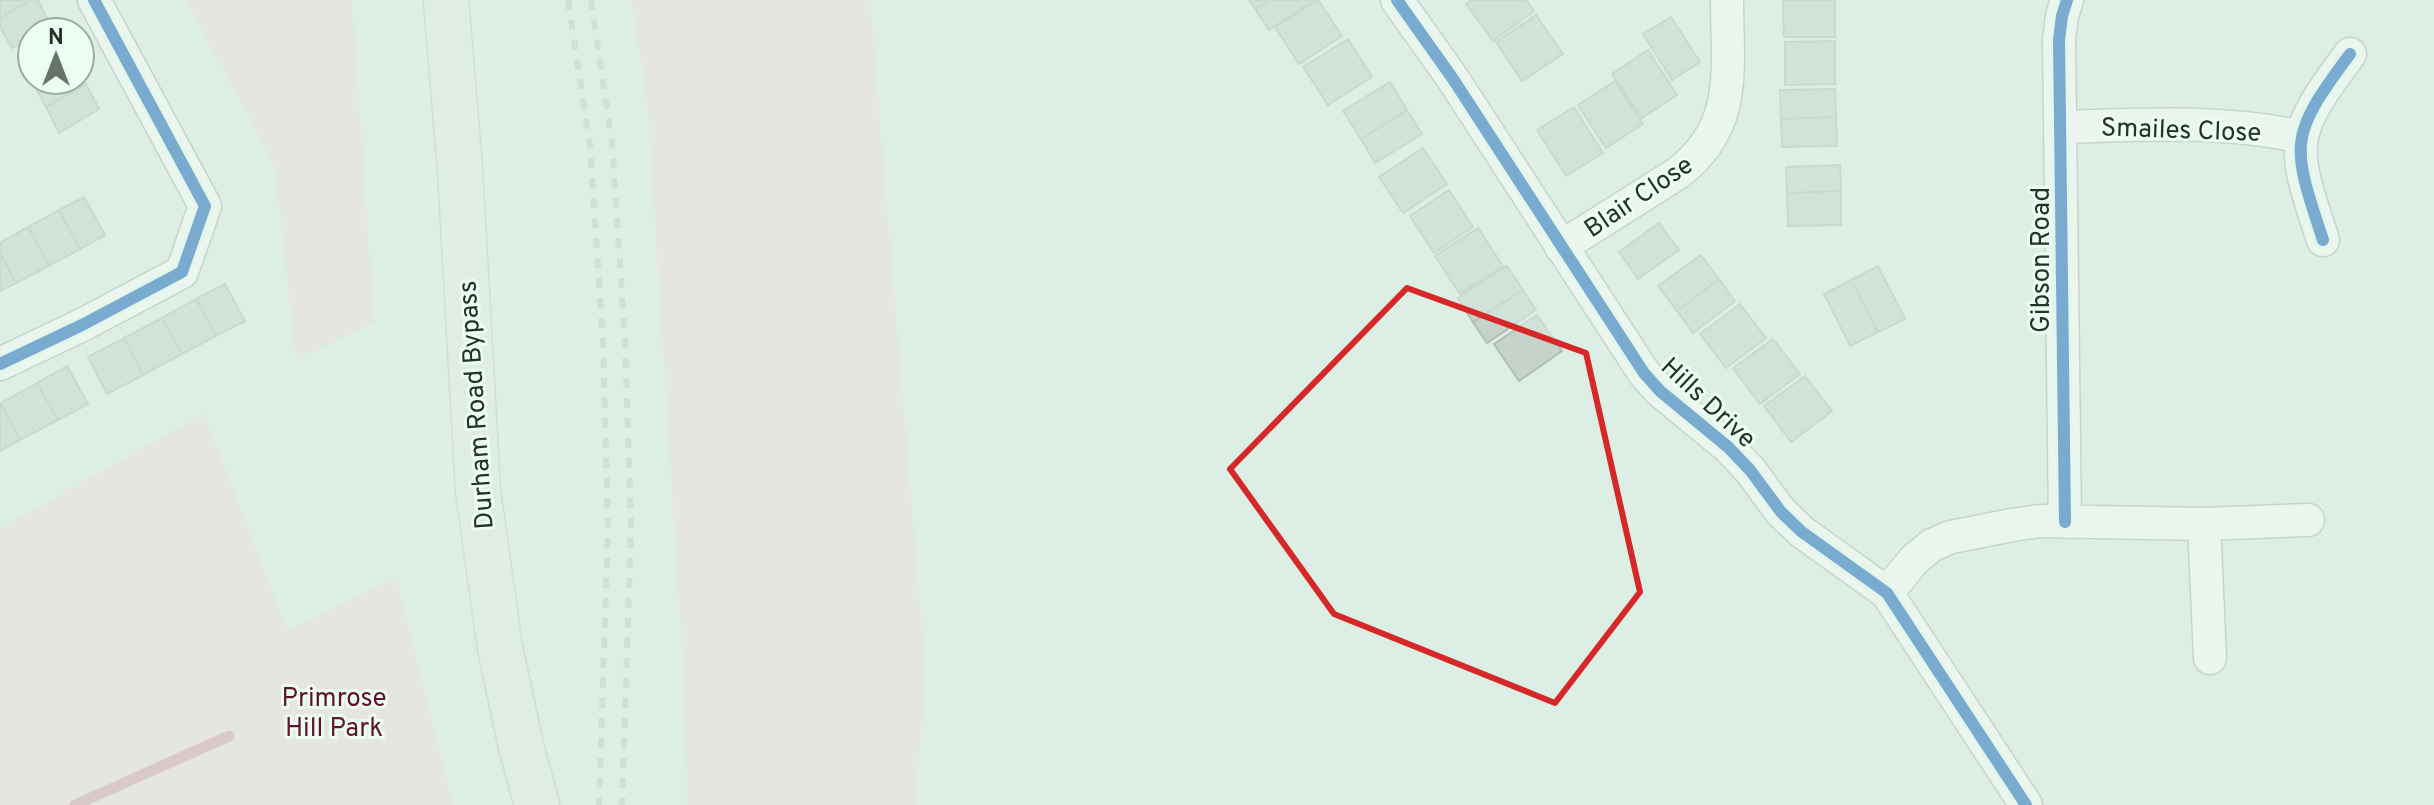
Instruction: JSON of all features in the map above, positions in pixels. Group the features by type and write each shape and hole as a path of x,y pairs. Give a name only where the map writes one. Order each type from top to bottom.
{"main road":[{"name":"Durham Road Bypass","path":"446,0 460,169 478,491 500,648 537,805"}],"street":[{"path":"0,364 182,272 205,206 94,0"},
{"name":"Hills Drive","path":"1397,0 1453,79 1644,373 1660,391 1728,447 1750,470 1781,512 1802,532 1887,593 2026,805"},
{"name":"Blair Close","path":"1561,247 1678,173 1695,160 1709,143 1720,124 1725,102 1727,0"},
{"name":"Gibson Road","path":"2065,522 2059,40 2067,0"},
{"name":"Smailes Close","path":"2323,240 2301,169 2301,137 2318,97 2350,54"},
{"name":"Smailes Close","path":"2061,127 2212,124 2260,128 2301,137"},
{"path":"1887,593 1914,560 1932,545 1951,537 2040,521 2204,524 2308,520"},
{"path":"2204,524 2210,658"}],"highlighted area":[{"path":"1407,288 1586,353 1640,592 1555,703 1334,614 1230,469"}],"green space":[{"path":"186,0 352,0 374,322 296,360 275,167"},
{"path":"631,0 870,0 925,668 916,805 687,805 684,679 647,98"},
{"name":"Primrose Hill Park","path":"204,413 287,630 396,578 453,805 0,805 0,529"}],"building":[{"path":"0,0 31,0 0,18"},
{"path":"31,0 38,0 46,16 16,16 16,46 12,48 0,27 0,18"},
{"path":"1249,0 1270,0 1255,9"},
{"path":"1270,0 1314,0 1269,30 1255,9"},
{"path":"1318,0 1342,36 1299,64 1275,27"},
{"path":"1472,0 1526,0 1534,11 1493,41 1466,4"},
{"path":"1783,0 1835,0 1835,37 1784,37"},
{"path":"1536,15 1563,54 1522,81 1496,42"},
{"path":"1671,17 1700,62 1672,80 1643,34"},
{"path":"1348,39 1372,77 1328,105 1303,67"},
{"path":"1835,41 1835,84 1785,85 1785,42"},
{"path":"1648,50 1677,95 1642,118 1612,74"},
{"path":"1615,81 1643,124 1606,148 1578,105"},
{"path":"1390,82 1407,110 1361,139 1343,111"},
{"path":"1835,89 1836,117 1781,119 1780,90"},
{"path":"40,96 65,96 46,107"},
{"path":"65,96 92,96 99,109 59,133 46,107"},
{"path":"1574,107 1603,153 1566,176 1537,130"},
{"path":"1407,110 1422,134 1375,163 1361,139"},
{"path":"1836,117 1837,146 1782,147 1781,119"},
{"path":"1423,148 1447,184 1403,213 1379,177"},
{"path":"1840,165 1841,191 1787,193 1786,167"},
{"path":"1449,190 1473,227 1434,253 1410,216"},
{"path":"1841,191 1841,225 1788,226 1787,193"},
{"path":"84,197 105,235 80,249 59,210"},
{"path":"59,210 80,249 49,266 28,227"},
{"path":"1659,223 1679,250 1638,279 1619,252"},
{"path":"28,227 49,266 16,283 0,253 0,243"},
{"path":"1478,228 1503,266 1460,294 1435,256"},
{"path":"0,253 16,283 0,291"},
{"path":"1701,255 1719,279 1677,311 1658,286"},
{"path":"1507,266 1523,290 1473,322 1458,298"},
{"path":"1878,266 1905,319 1878,332 1851,280"},
{"path":"1719,279 1735,301 1693,333 1677,311"},
{"path":"1851,280 1878,332 1850,346 1824,294"},
{"path":"225,284 245,321 216,336 196,299"},
{"path":"1523,290 1536,310 1487,343 1473,322"},
{"path":"196,299 216,336 182,354 162,318"},
{"path":"1740,304 1766,338 1726,368 1700,334"},
{"path":"1537,315 1562,351 1519,381 1494,344"},
{"path":"162,318 182,354 143,375 124,338"},
{"path":"124,338 143,375 107,394 88,357"},
{"path":"1773,339 1800,374 1760,404 1733,368"},
{"path":"67,366 88,404 58,420 37,383"},
{"path":"1805,376 1832,411 1791,442 1764,406"},
{"path":"37,383 58,420 20,440 1,403"},
{"path":"0,403 20,440 0,451"}],"waterway":[{"path":"75,805 229,736"}],"railway":[{"path":"568,0 590,146 603,341 608,527 599,805"},
{"path":"591,0 612,143 625,340 631,527 622,805"}],"cycle path":[{"path":"0,364 182,272 205,206 94,0"},
{"path":"1397,0 1453,79 1644,373 1660,391 1728,447 1750,470 1781,512 1802,532 1887,593 2026,805"},
{"path":"2065,522 2059,40 2067,0"},
{"path":"2323,240 2305,182 2301,142 2315,104 2350,54"}]}
